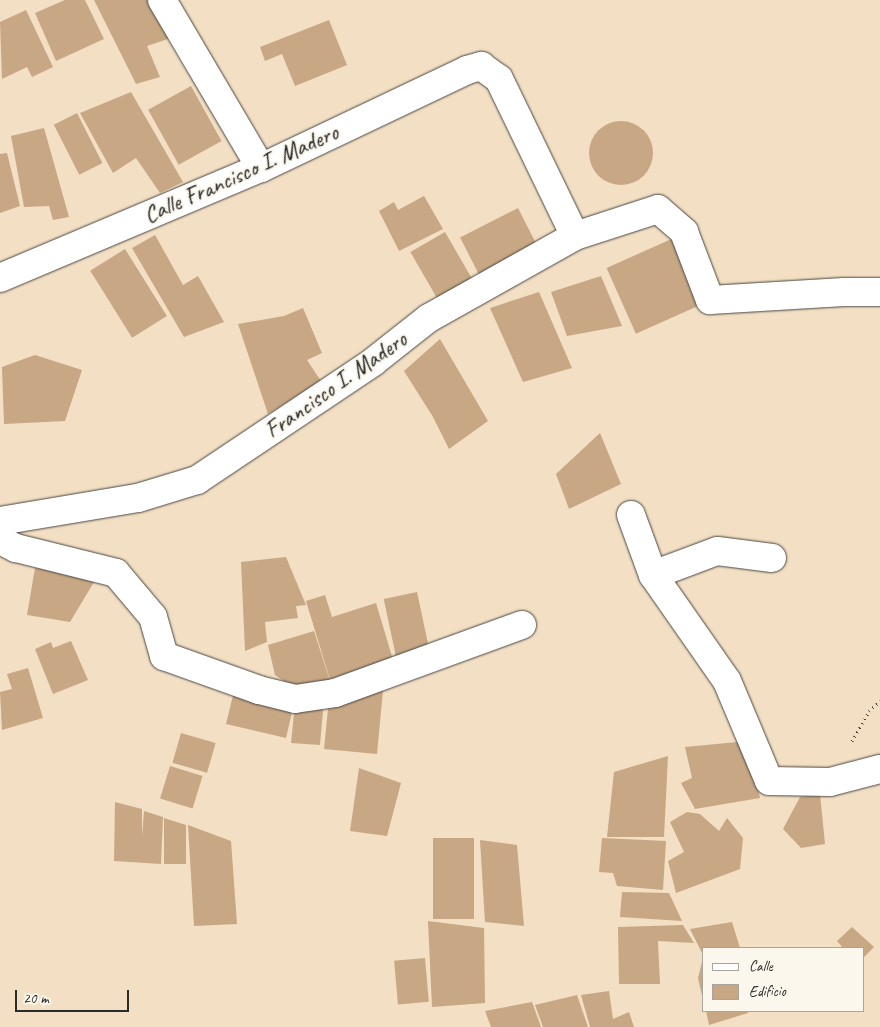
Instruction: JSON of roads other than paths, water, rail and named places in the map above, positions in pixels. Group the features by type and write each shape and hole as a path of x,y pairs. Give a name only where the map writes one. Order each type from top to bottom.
{"street":[{"path":"162,0 261,168"},
{"name":"Calle Francisco I. Madero","path":"0,278 261,168 467,70 481,66 499,79 575,236"},
{"name":"Francisco I. Madero","path":"0,521 138,498 197,480 373,362 429,318 575,236 658,209 684,232 710,300 844,292 880,292"},
{"path":"631,515 653,575 727,681 770,781 830,782 880,769"},
{"path":"0,540 16,548 116,573 153,617 164,656 259,690 295,699 335,693 522,625"},
{"path":"653,575 717,551 772,558"}]}
